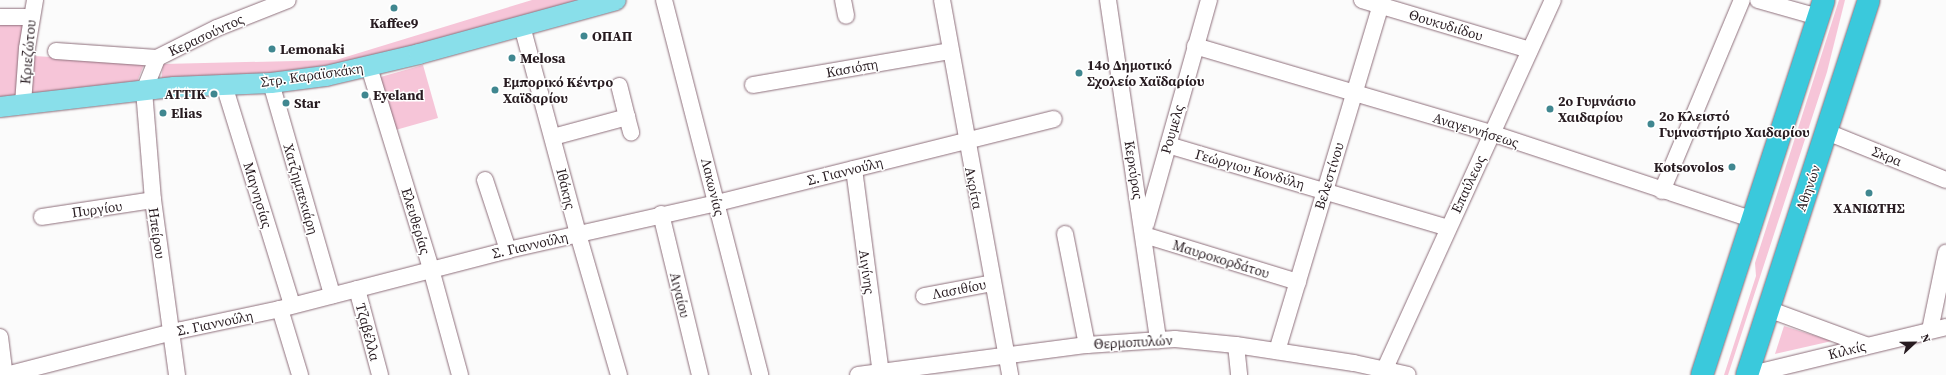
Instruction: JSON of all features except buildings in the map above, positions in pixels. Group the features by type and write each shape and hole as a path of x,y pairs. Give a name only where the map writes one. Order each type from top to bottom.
{"highway":[{"name":"Αθηνών","path":"1747,375 1869,0"},
{"path":"1702,375 1754,220 1821,9"}],"main road":[{"name":"Στρ. Καραϊσκάκη","path":"0,108 23,104 144,91 271,83 326,76 369,67 522,26 607,1"}],"street":[{"name":"Κριεζώτου","path":"23,104 31,16 35,0"},
{"name":"Κερασούντος","path":"144,91 157,58 217,28 288,0"},
{"name":"Λακωνίας","path":"664,0 760,375"},
{"path":"843,0 846,16"},
{"name":"Ακρίτα","path":"942,0 965,141 1010,375"},
{"name":"Κερκύρας","path":"1108,0 1144,236 1158,340"},
{"name":"Ρουμελς","path":"1144,236 1195,46 1209,0"},
{"name":"Θουκυδιίδου","path":"1362,0 1381,3 1530,50"},
{"name":"Επαύλεως","path":"1383,371 1553,0"},
{"path":"1662,191 1742,0"},
{"path":"1758,0 1821,9"},
{"name":"Βελεστίνου","path":"1277,351 1381,3"},
{"path":"0,17 31,16"},
{"name":"Ιθάκης","path":"522,26 578,234 619,375"},
{"name":"Αναγεννήσεως","path":"1195,46 1354,94 1491,133 1662,191 1754,220"},
{"path":"56,51 157,58"},
{"name":"Κασιόπη","path":"753,85 950,51"},
{"name":"Ελευθερίας","path":"369,67 431,269 460,375"},
{"name":"Χατζημπεκιάρη","path":"271,83 332,295"},
{"name":"Μαγνησίας","path":"224,85 286,307 300,375"},
{"path":"619,86 631,132"},
{"name":"Ηπείρου","path":"144,91 153,200 177,375"},
{"path":"553,137 627,117"},
{"name":"Σ. Γιαννούλη","path":"5,375 172,332 286,307 508,250 661,214 717,203 1054,119"},
{"name":"Σκρα","path":"1827,132 1946,180"},
{"name":"Γεώργιου Κονδύλη","path":"1168,145 1325,190 1448,228"},
{"name":"Αιγίνης","path":"854,168 881,374"},
{"path":"485,180 508,250"},
{"name":"Πυργίου","path":"42,217 153,200"},
{"name":"Αιγαίου","path":"661,214 700,375"},
{"path":"1065,234 1087,345"},
{"name":"Μαυροκορδάτου","path":"1144,236 1298,282"},
{"path":"1930,330 1946,253"},
{"name":"Λασιθίου","path":"924,296 993,283"},
{"name":"Τζαβέλλα","path":"357,288 380,375"},
{"path":"1768,309 1866,345"},
{"name":"Κιλκίς","path":"1747,375 1866,345 1946,327"},
{"path":"0,337 5,375"},
{"name":"Θερμοπυλών","path":"858,375 881,374 1006,354 1087,345 1158,340 1236,345 1408,375"},
{"path":"1236,345 1238,375"}],"shaded area":[{"path":"532,0 591,0 339,68 161,82 163,64 336,60"},
{"path":"1839,0 1845,0 1827,72 1728,375 1724,375 1756,276 1755,263"},
{"path":"25,21 19,101 0,103 0,22"},
{"path":"33,56 145,62 137,82 32,96"},
{"path":"423,65 438,118 392,131 377,78"},
{"path":"1784,326 1832,341 1775,354"}],"place":[{"name":"Kaffee9","path":"394,8"},
{"name":"ΟΠΑΠ","path":"584,36"},
{"name":"Lemonaki","path":"272,49"},
{"name":"Melosa","path":"512,58"},
{"name":"14ο Δημοτικό Σχολείο Χαϊδαρίου","path":"1079,73"},
{"name":"Εμπορικό Κέντρο Χαϊδαρίου","path":"495,90"},
{"name":"ΑΤΤΙΚ","path":"214,94"},
{"name":"Eyeland","path":"365,95"},
{"name":"Star","path":"286,103"},
{"name":"2ο Γυμνάσιο Χαιδαρίου","path":"1550,109"},
{"name":"Elias","path":"163,113"},
{"name":"2ο Κλειστό Γυμναστήριο Χαιδαρίου","path":"1651,124"},
{"name":"Kotsovolos","path":"1732,167"},
{"name":"ΧΑΝΙΩΤΗΣ","path":"1869,193"}]}
